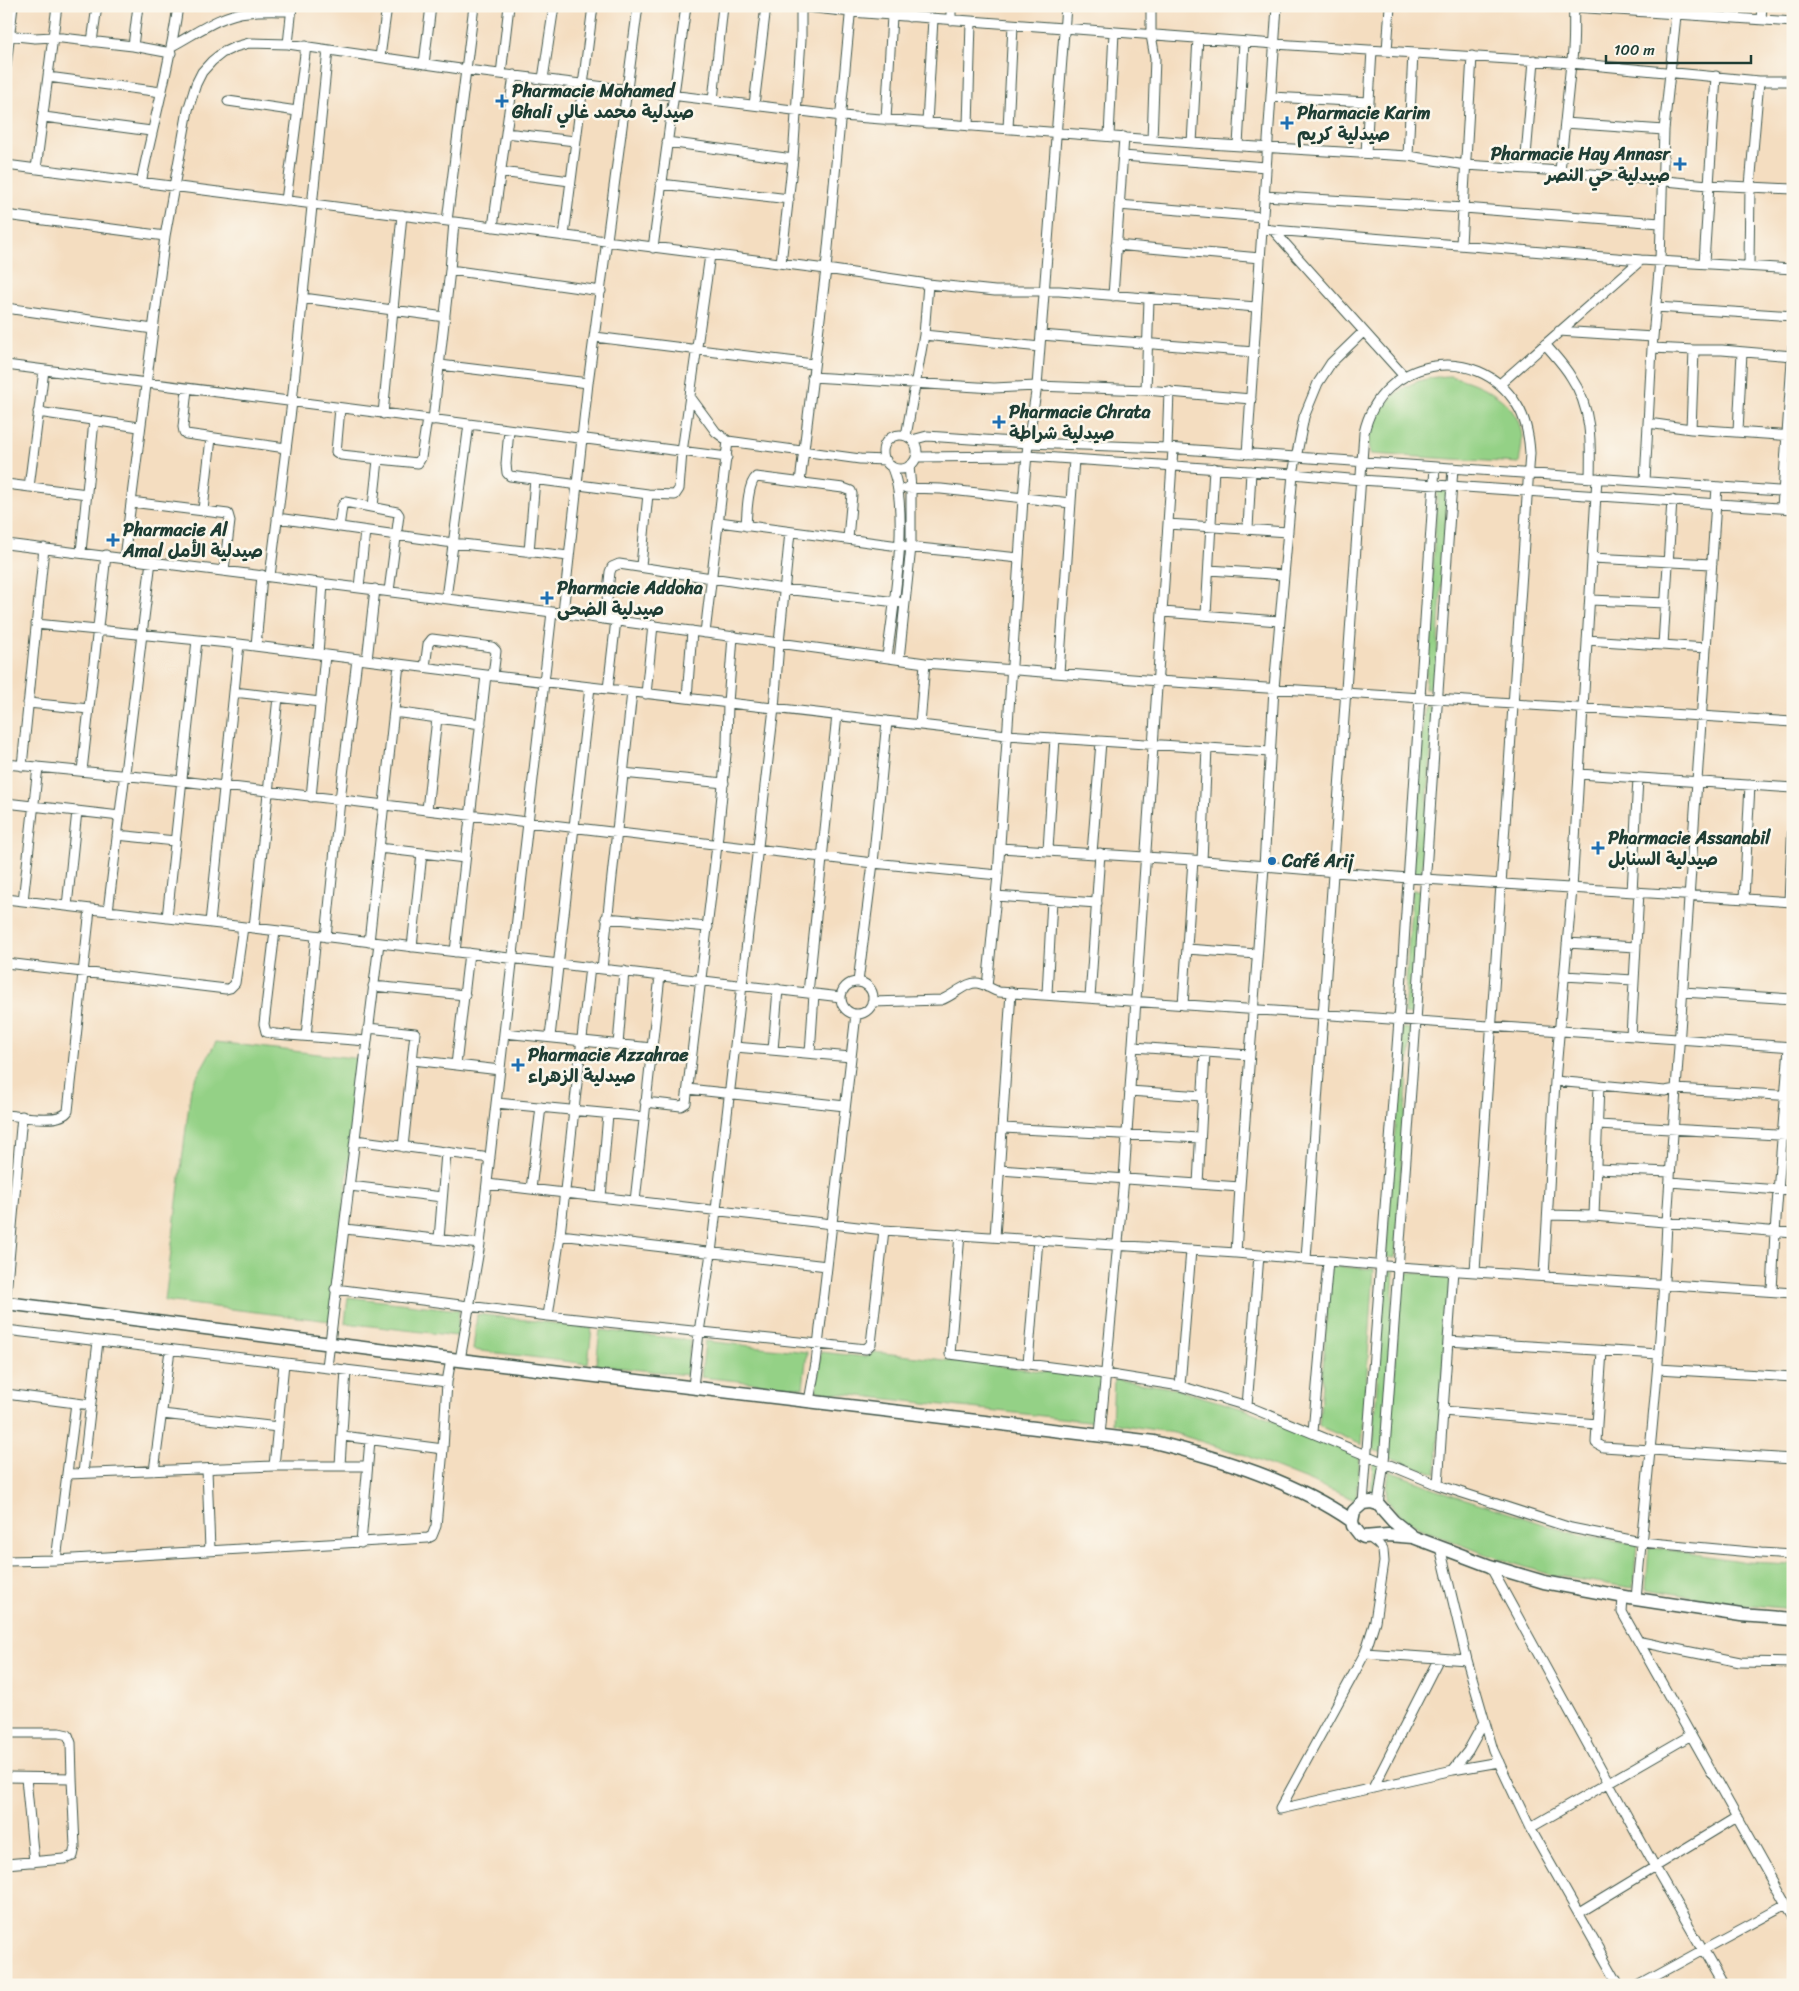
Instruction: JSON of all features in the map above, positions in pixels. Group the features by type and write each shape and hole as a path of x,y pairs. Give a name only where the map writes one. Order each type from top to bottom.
{"main road":[{"path":"6,1303 456,1359 1154,1442 1214,1458 1324,1503 1352,1521"},
{"path":"1324,1503 1360,1505 1371,1502 1382,1508 1393,1521 1413,1537 1490,1566 1544,1582 1630,1598 1741,1615 1793,1619"},
{"path":"1360,1505 1352,1516 1353,1526 1360,1534 1413,1537"},
{"path":"1374,1536 1388,1523 1382,1508"}],"street":[{"path":"6,66 8,35 13,6"},
{"path":"36,168 57,6"},
{"path":"92,42 97,6"},
{"path":"133,46 138,6"},
{"path":"141,183 172,49 178,6"},
{"path":"380,57 387,6"},
{"path":"424,64 431,6"},
{"path":"340,408 336,452 341,455 378,460 418,463 421,458 430,419 440,365 450,270 451,222 474,6"},
{"path":"501,74 509,6"},
{"path":"544,79 554,6"},
{"path":"564,236 593,6"},
{"path":"563,613 588,382 638,6"},
{"path":"653,248 686,6"},
{"path":"713,100 724,6"},
{"path":"754,105 766,6"},
{"path":"781,263 793,159 802,32 800,6 851,9 892,16 971,22 1244,42 1534,60 1669,71 1760,81 1793,81"},
{"path":"909,17 910,6"},
{"path":"951,20 952,6"},
{"path":"987,987 1000,848 1023,499 1028,443 1037,386 1066,6"},
{"path":"1151,6 1151,34 1155,58 1152,140"},
{"path":"1247,454 1277,6"},
{"path":"1387,51 1390,6"},
{"path":"1560,6 1677,10 1793,22"},
{"path":"1722,6 1722,16"},
{"path":"1761,19 1762,6"},
{"path":"1560,171 1571,63 1574,54 1572,42 1574,7"},
{"path":"8,35 53,37 172,49 223,19 247,9 292,9 288,44"},
{"path":"800,482 826,269 851,9"},
{"path":"1645,481 1652,348 1660,260 1664,130 1677,10"},
{"path":"886,120 892,16"},
{"path":"926,123 933,19"},
{"path":"968,126 971,22"},
{"path":"1008,129 1013,25"},
{"path":"1109,136 1114,32"},
{"path":"1192,143 1198,38"},
{"path":"1238,145 1244,42"},
{"path":"124,558 139,427 165,236 192,97 202,72 212,61 235,47 249,43 306,46 467,70 842,116 1192,143 1408,156 1466,165 1525,168 1708,185 1793,189"},
{"path":"286,201 306,46"},
{"path":"256,646 277,518 292,402 328,50"},
{"path":"1366,153 1372,50"},
{"path":"1408,156 1413,53"},
{"path":"1461,244 1472,56"},
{"path":"1525,168 1534,60"},
{"path":"493,227 514,75"},
{"path":"1704,263 1716,76"},
{"path":"48,77 161,92"},
{"path":"1749,266 1750,186 1760,81"},
{"path":"1271,97 1369,102"},
{"path":"228,101 297,111"},
{"path":"44,117 152,131"},
{"path":"1565,123 1664,130"},
{"path":"506,133 575,141"},
{"path":"1113,296 1124,137"},
{"path":"668,142 793,159"},
{"path":"1123,156 1266,167"},
{"path":"6,164 141,183 781,263 928,284 1256,307"},
{"path":"501,172 570,182"},
{"path":"661,184 789,199"},
{"path":"1264,196 1464,208 1660,223"},
{"path":"1119,205 1263,217"},
{"path":"6,215 165,236"},
{"path":"383,414 402,215"},
{"path":"1262,229 1641,260 1793,268"},
{"path":"1274,230 1403,376"},
{"path":"1116,245 1260,258"},
{"path":"509,430 506,464 507,473 514,477 648,494 672,496 678,492 710,255"},
{"path":"1500,384 1641,260"},
{"path":"450,270 601,290"},
{"path":"691,398 716,432 728,441 888,463 897,468 909,466 916,457 917,451 909,438 924,335 928,284"},
{"path":"303,298 445,317"},
{"path":"1146,390 1149,299"},
{"path":"1656,307 1793,316"},
{"path":"6,308 153,329"},
{"path":"1236,1253 1264,867 1274,688 1293,474 1307,406 1318,383 1331,363 1363,332"},
{"path":"1559,332 1653,337"},
{"path":"924,335 1040,346"},
{"path":"1041,335 1254,352"},
{"path":"595,337 813,364"},
{"path":"1544,1276 1555,1081 1572,888 1596,495 1590,429 1584,402 1572,378 1545,344"},
{"path":"1782,508 1788,492 1793,346"},
{"path":"1652,348 1792,356"},
{"path":"1691,429 1694,350"},
{"path":"1738,431 1742,352"},
{"path":"6,365 727,457"},
{"path":"440,365 588,382"},
{"path":"1306,1259 1364,433 1371,410 1385,391 1403,376 1429,367 1454,366 1478,372 1500,384 1517,404 1527,427 1530,453 1475,1271"},
{"path":"28,487 44,370"},
{"path":"812,376 994,388 1037,386 1146,390 1251,400"},
{"path":"187,388 184,432 210,438 286,448"},
{"path":"1100,1435 1124,1178 1163,612 1172,466 1169,392"},
{"path":"38,412 139,427"},
{"path":"80,552 94,421"},
{"path":"1648,423 1691,429 1790,436"},
{"path":"446,598 469,424"},
{"path":"888,657 899,546 900,500 898,489 883,453 885,445 890,438 898,435 909,438 927,436 1028,443 1170,448 1788,492"},
{"path":"203,510 210,438"},
{"path":"705,633 720,522 728,441"},
{"path":"916,457 1028,456 1214,468 1452,487 1528,490 1793,508"},
{"path":"1059,673 1074,459"},
{"path":"373,506 378,460"},
{"path":"899,659 911,547 909,466"},
{"path":"1360,1505 1367,1455 1382,1266 1436,467"},
{"path":"1206,615 1214,468"},
{"path":"1382,1508 1453,468"},
{"path":"1248,529 1251,471"},
{"path":"746,526 750,488 753,480 760,477 800,482 843,488 851,491 848,539"},
{"path":"530,552 535,480"},
{"path":"6,484 87,494"},
{"path":"1717,487 1658,1369 1641,1542 1630,1598 1622,1612 1641,1642 1793,1916"},
{"path":"898,489 941,489 1071,503"},
{"path":"641,566 648,494"},
{"path":"1663,645 1672,500"},
{"path":"130,502 225,513 230,517 224,570"},
{"path":"339,526 342,503 373,506 397,512 399,515 389,591"},
{"path":"277,518 396,536 569,556"},
{"path":"720,522 899,546 1019,558"},
{"path":"1168,524 1288,532"},
{"path":"358,587 365,531"},
{"path":"693,1387 698,1332 712,1253 743,985 774,708 778,642 790,532"},
{"path":"6,544 563,613 925,663 1158,681 1793,722"},
{"path":"22,766 44,548"},
{"path":"82,772 106,556"},
{"path":"1592,558 1712,564"},
{"path":"108,911 151,561"},
{"path":"605,619 612,567 619,564 784,589 905,604"},
{"path":"1209,570 1284,575"},
{"path":"311,797 320,702 323,583"},
{"path":"326,937 340,800 375,589"},
{"path":"1590,600 1666,603"},
{"path":"6,1561 56,1560 361,1543 424,1539 432,1536 436,1526 447,1382 456,1359 480,1244 552,612"},
{"path":"1163,612 1279,621"},
{"path":"608,689 616,620"},
{"path":"36,624 240,644 489,676 1007,735 1270,752"},
{"path":"646,694 653,625"},
{"path":"687,698 692,631"},
{"path":"645,1102 683,1106 686,1102 724,783 733,636"},
{"path":"425,667 428,644 432,639 495,648 496,651 489,676 481,724 455,952"},
{"path":"167,918 198,640"},
{"path":"1587,640 1706,648"},
{"path":"210,923 240,644"},
{"path":"920,725 925,663"},
{"path":"369,942 399,664"},
{"path":"550,1037 590,687"},
{"path":"234,692 320,702"},
{"path":"602,969 606,918 632,692"},
{"path":"254,928 278,697"},
{"path":"28,703 89,709"},
{"path":"394,712 481,724"},
{"path":"810,1053 811,993 837,715"},
{"path":"427,810 437,718"},
{"path":"858,982 873,863 887,721"},
{"path":"1048,850 1054,738"},
{"path":"1090,998 1097,903 1096,853 1100,742"},
{"path":"1183,1005 1207,748"},
{"path":"6,764 471,815 823,858 998,875"},
{"path":"23,901 38,767"},
{"path":"623,773 724,783"},
{"path":"1579,774 1793,788"},
{"path":"1631,1036 1636,947 1638,778"},
{"path":"1744,898 1750,785"},
{"path":"6,803 120,816"},
{"path":"67,906 77,811"},
{"path":"1000,848 1197,860 1408,878 1791,901 1793,822"},
{"path":"117,835 175,841"},
{"path":"379,848 465,858"},
{"path":"412,947 422,853"},
{"path":"996,896 1097,903"},
{"path":"6,900 841,997"},
{"path":"1047,994 1052,900"},
{"path":"6,1115 56,1118 66,1115 68,1111 90,909"},
{"path":"606,918 708,927"},
{"path":"6,963 226,989 235,983 243,927"},
{"path":"275,931 264,1028 270,1033 367,1041"},
{"path":"306,1036 316,936"},
{"path":"327,1367 335,1289 345,1229 379,943"},
{"path":"1567,943 1636,947"},
{"path":"1187,949 1257,954"},
{"path":"456,1065 469,954"},
{"path":"548,1316 560,1235 590,967"},
{"path":"618,1045 624,971"},
{"path":"635,1201 660,976"},
{"path":"1564,976 1634,980"},
{"path":"858,982 863,983 870,990 872,1002 865,1011 856,1014 846,1010 841,997 848,984 858,982"},
{"path":"872,1002 941,1000 952,996 971,983 980,983 999,992 1791,1047 1789,1096 1778,1190 1772,1292"},
{"path":"373,986 465,995"},
{"path":"774,1050 778,989"},
{"path":"995,1236 1011,992"},
{"path":"1683,992 1793,999"},
{"path":"809,1401 818,1345 856,1014"},
{"path":"368,1028 415,1033 404,1147"},
{"path":"504,1033 652,1048"},
{"path":"735,1047 851,1057"},
{"path":"1132,1047 1250,1056"},
{"path":"1198,1184 1205,1052"},
{"path":"412,1060 500,1070"},
{"path":"1555,1081 1665,1091 1676,1089 1789,1096"},
{"path":"1594,1216 1599,1085"},
{"path":"688,1089 845,1106"},
{"path":"1130,1091 1202,1096"},
{"path":"496,1103 644,1117"},
{"path":"531,1189 541,1107"},
{"path":"600,1197 608,1114"},
{"path":"6,1294 22,1116"},
{"path":"1598,1124 1793,1136"},
{"path":"1002,1128 1200,1138"},
{"path":"355,1140 490,1158"},
{"path":"439,1240 446,1153"},
{"path":"1596,1169 1793,1191"},
{"path":"1000,1170 1240,1187"},
{"path":"486,1184 884,1230 1258,1254 1382,1266 1793,1293"},
{"path":"350,1186 442,1197"},
{"path":"1548,1215 1594,1216 1793,1233"},
{"path":"345,1229 480,1244"},
{"path":"335,1289 548,1316 866,1350 870,1347 884,1230"},
{"path":"960,1234 950,1354 1105,1374 1180,1386 1247,1406 1438,1485 1571,1528 1641,1542 1793,1555"},
{"path":"560,1235 827,1266"},
{"path":"1028,1364 1038,1239"},
{"path":"1180,1386 1191,1250"},
{"path":"1247,1406 1258,1254"},
{"path":"1313,1432 1328,1261"},
{"path":"1438,1485 1453,1270"},
{"path":"6,1330 447,1382"},
{"path":"83,1473 98,1341"},
{"path":"1448,1341 1659,1354"},
{"path":"154,1471 170,1350"},
{"path":"1602,1350 1596,1424 1596,1443 1599,1446 1793,1459"},
{"path":"274,1466 284,1363"},
{"path":"1658,1369 1793,1377"},
{"path":"340,1465 346,1370"},
{"path":"6,1394 90,1405"},
{"path":"56,1560 76,1403"},
{"path":"1443,1411 1596,1424"},
{"path":"162,1414 278,1427"},
{"path":"343,1436 443,1449"},
{"path":"361,1543 370,1440"},
{"path":"68,1474 274,1466 367,1466"},
{"path":"207,1469 210,1550"},
{"path":"1374,1536 1384,1556 1377,1612 1364,1653 1280,1809 1453,1770 1499,1762"},
{"path":"1440,1548 1484,1722 1499,1762 1530,1828 1619,1985"},
{"path":"1490,1566 1655,1867 1723,1985"},
{"path":"1641,1642 1740,1662 1793,1663"},
{"path":"1364,1653 1467,1660"},
{"path":"1373,1788 1439,1658"},
{"path":"1453,1770 1468,1751 1484,1722"},
{"path":"6,1733 59,1733 68,1735 71,1744 75,1852 73,1856 64,1860 6,1864"},
{"path":"1530,1828 1608,1781 1691,1735"},
{"path":"6,1777 72,1778"},
{"path":"26,1778 34,1862"},
{"path":"1579,1913 1737,1817"},
{"path":"1639,1985 1786,1905"}],"green space":[{"path":"1450,376 1486,389 1497,396 1515,415 1520,426 1522,439 1519,463 1370,454 1370,431 1381,410 1397,393 1416,382"},
{"path":"1438,484 1448,484 1435,689 1425,689"},
{"path":"1424,706 1434,706 1422,876 1412,875"},
{"path":"1412,890 1421,890 1413,1015 1404,1014"},
{"path":"1402,1028 1411,1029 1395,1258 1386,1257"},
{"path":"216,1042 361,1059 330,1321 165,1301 191,1087"},
{"path":"1330,1266 1374,1269 1362,1445 1319,1426"},
{"path":"1384,1270 1394,1271 1383,1453 1373,1450"},
{"path":"1402,1272 1450,1276 1436,1474 1389,1457"},
{"path":"348,1297 459,1310 457,1336 345,1323"},
{"path":"477,1314 592,1328 588,1364 473,1350"},
{"path":"600,1330 690,1340 687,1375 596,1365"},
{"path":"705,1341 807,1352 803,1388 701,1377"},
{"path":"821,1352 866,1357 874,1352 1102,1378 1097,1422 816,1391"},
{"path":"1114,1379 1172,1388 1247,1410 1360,1456 1356,1500 1244,1455 1174,1433 1112,1423"},
{"path":"1373,1461 1382,1464 1379,1497 1371,1496"},
{"path":"1389,1470 1444,1492 1572,1533 1637,1544 1633,1588 1551,1575 1485,1554 1419,1528 1396,1511 1386,1499"},
{"path":"1649,1547 1747,1562 1793,1564 1793,1609 1732,1603 1646,1589"}],"place":[{"name":"Pharmacie Mohamed Ghali صيدلية محمد غالي","path":"502,101"},
{"name":"Pharmacie Karim صيدلية كريم","path":"1287,123"},
{"name":"Pharmacie Hay Annasr صيدلية حي النصر","path":"1680,164"},
{"name":"Pharmacie Chrata صيدلية شراطة","path":"999,422"},
{"name":"Pharmacie Al Amal صيدلية الأمل","path":"113,540"},
{"name":"Pharmacie Addoha صيدلية الضحى","path":"547,598"},
{"name":"Pharmacie Assanabil صيدلية السنابل","path":"1598,848"},
{"name":"Café Arij","path":"1272,861"},
{"name":"Pharmacie Azzahrae صيدلية الزهراء","path":"518,1065"}]}
